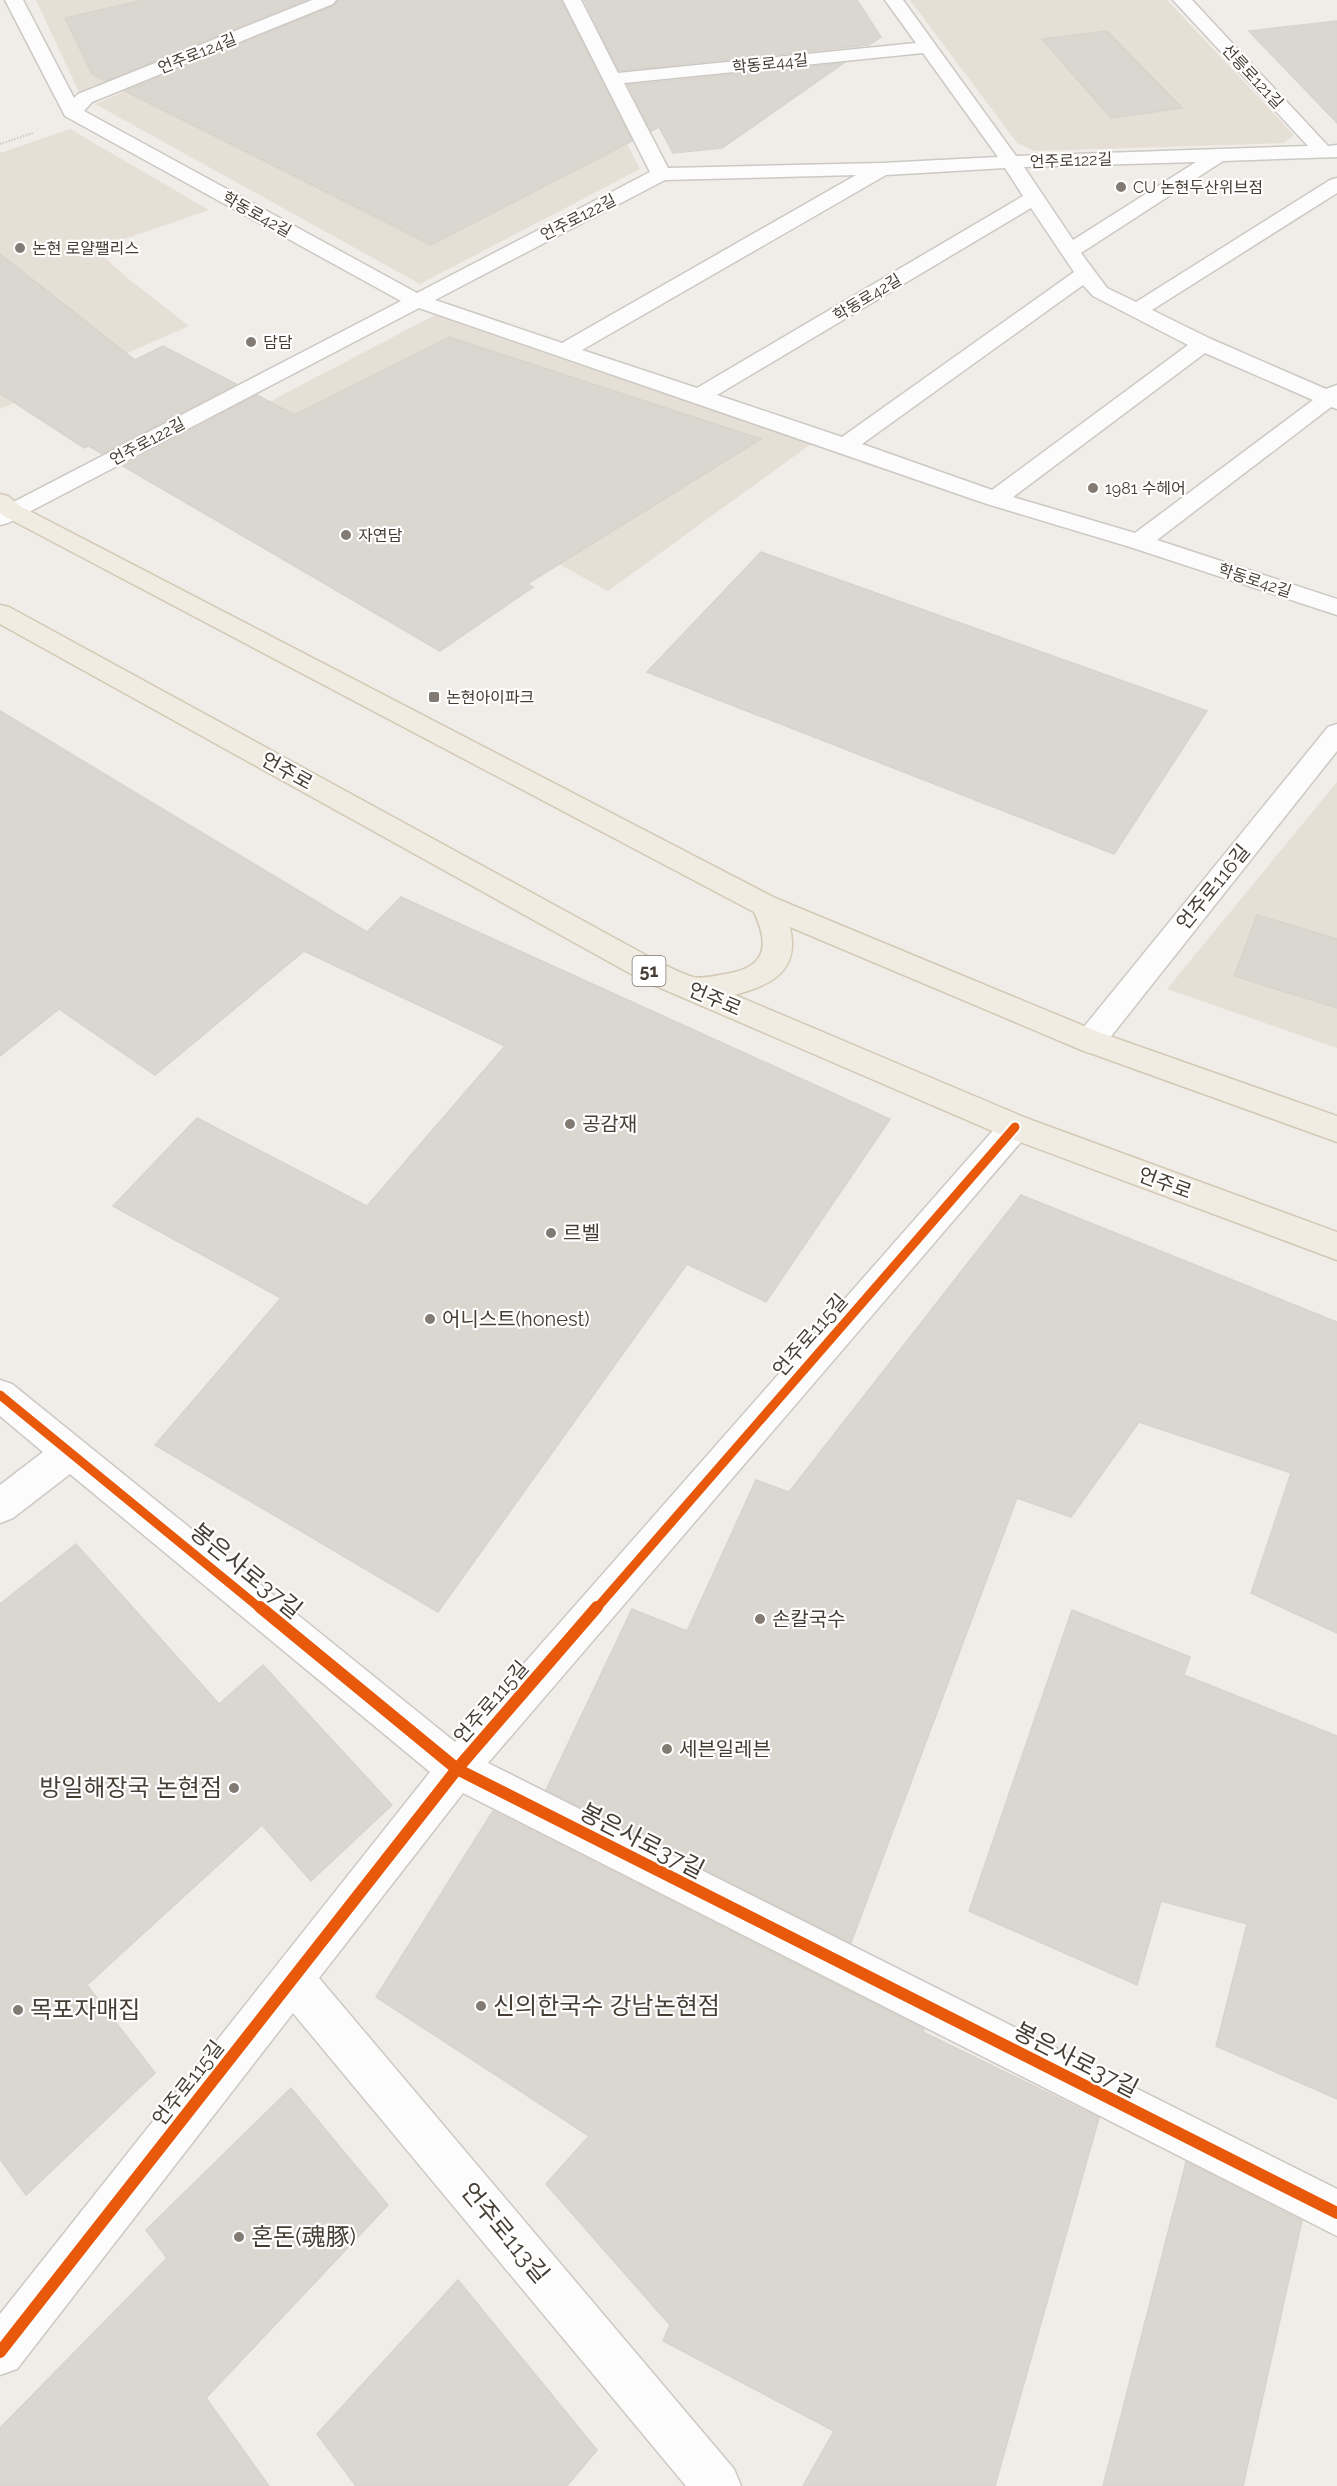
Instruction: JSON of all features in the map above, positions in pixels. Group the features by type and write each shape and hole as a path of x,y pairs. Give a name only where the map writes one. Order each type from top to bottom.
{"main road":[{"path":"4,510 765,905 1090,1041 1337,1129"},
{"name":"언주로","path":"0,613 652,972 1015,1127 1337,1246"},
{"path":"691,989 742,983 764,974 775,961 778,941 776,924 765,905"}],"street":[{"path":"14,0 72,112"},
{"name":"언주로124길","path":"72,112 85,98 327,0"},
{"path":"572,0 661,174"},
{"path":"894,0 1011,162 1085,274 1100,292 1203,344 1334,398"},
{"name":"선릉로121길","path":"1182,0 1330,151"},
{"name":"학동로44길","path":"613,79 928,47"},
{"name":"학동로42길","path":"72,112 415,300 995,499 1139,542 1337,607"},
{"name":"언주로122길","path":"4,510 661,174 882,169 1011,162 1330,151"},
{"path":"1070,251 1219,155"},
{"path":"564,351 882,169"},
{"path":"1136,311 1337,184"},
{"name":"학동로42길","path":"700,396 1035,197"},
{"path":"844,446 1085,274"},
{"path":"995,499 1203,344"},
{"path":"1139,542 1334,398"},
{"name":"언주로116길","path":"1090,1041 1337,733"},
{"name":"언주로115길","path":"0,2352 457,1769 1015,1127"},
{"name":"봉은사로37길","path":"0,1395 457,1769 1337,2213"},
{"path":"0,1506 71,1452"},
{"name":"언주로113길","path":"293,1980 717,2486"}],"shaded area":[{"path":"36,0 307,0 79,92"},
{"path":"346,0 553,0 640,169 420,284 95,104"},
{"path":"910,0 1167,0 1294,135 1284,143 1035,151 1017,143"},
{"path":"70,129 209,210 95,249 126,277 189,326 0,409 0,153"},
{"path":"435,315 811,444 608,591 265,404"},
{"path":"1337,782 1337,1048 1167,989"}],"building":[{"path":"144,0 306,0 105,81 92,74 65,18"},
{"path":"338,0 561,0 632,141 431,245 125,91 334,6"},
{"path":"584,0 857,0 881,37 869,45 619,71"},
{"path":"1337,21 1337,123 1249,31"},
{"path":"1107,31 1182,108 1111,118 1042,39"},
{"path":"844,63 722,148 673,153 659,127 651,131 628,85"},
{"path":"0,254 135,360 163,346 236,384 102,454 89,446 84,448 0,393"},
{"path":"449,337 761,439 527,584 533,587 440,651 123,466 257,395 295,415"},
{"path":"761,552 1207,711 1114,854 647,672"},
{"path":"0,711 367,932 401,897 890,1119 766,1302 687,1264 438,1612 155,1445 281,1298 113,1206 197,1118 367,1206 505,1046 304,951 155,1075 59,1009 0,1056"},
{"path":"1257,915 1337,939 1337,1008 1234,976"},
{"path":"1021,1195 1337,1322 1337,1633 1251,1593 1291,1473 1139,1422 1071,1517 1017,1498 851,1943 546,1790 632,1609 687,1631 756,1480 789,1492"},
{"path":"76,1544 219,1704 263,1665 392,1805 311,1881 262,1825 87,1985 155,2073 26,2195 0,2159 0,1604"},
{"path":"1072,1610 1190,1657 1184,1675 1337,1736 1337,2099 1216,2046 1247,1924 1161,1901 1137,1985 969,1911"},
{"path":"493,1811 924,2029 923,2032 1099,2118 995,2486 803,2486 834,2431 663,2341 670,2325 546,2184 589,2136 376,1997"},
{"path":"291,2088 388,2205 206,2398 269,2486 0,2486 0,2428 167,2258 146,2230"},
{"path":"1186,2162 1302,2221 1243,2486 1103,2486"},
{"path":"458,2280 597,2450 567,2486 356,2486 317,2434"}],"cycle path":[{"path":"0,2352 457,1769 1015,1127"},
{"path":"0,1395 457,1769 1337,2213"}],"place":[{"name":"CU 논현두산위브점","path":"1121,187"},
{"name":"논현 로얄팰리스","path":"20,248"},
{"name":"담담","path":"251,342"},
{"name":"1981 수헤어","path":"1093,488"},
{"name":"자연담","path":"346,535"},
{"name":"논현아이파크","path":"434,697"},
{"name":"공감재","path":"570,1124"},
{"name":"르벨","path":"551,1233"},
{"name":"어니스트(honest)","path":"430,1319"},
{"name":"손칼국수","path":"760,1619"},
{"name":"세븐일레븐","path":"667,1749"},
{"name":"방일해장국 논현점","path":"234,1788"},
{"name":"신의한국수 강남논현점","path":"481,2006"},
{"name":"목포자매집","path":"18,2010"},
{"name":"혼돈(魂豚)","path":"239,2237"}]}
